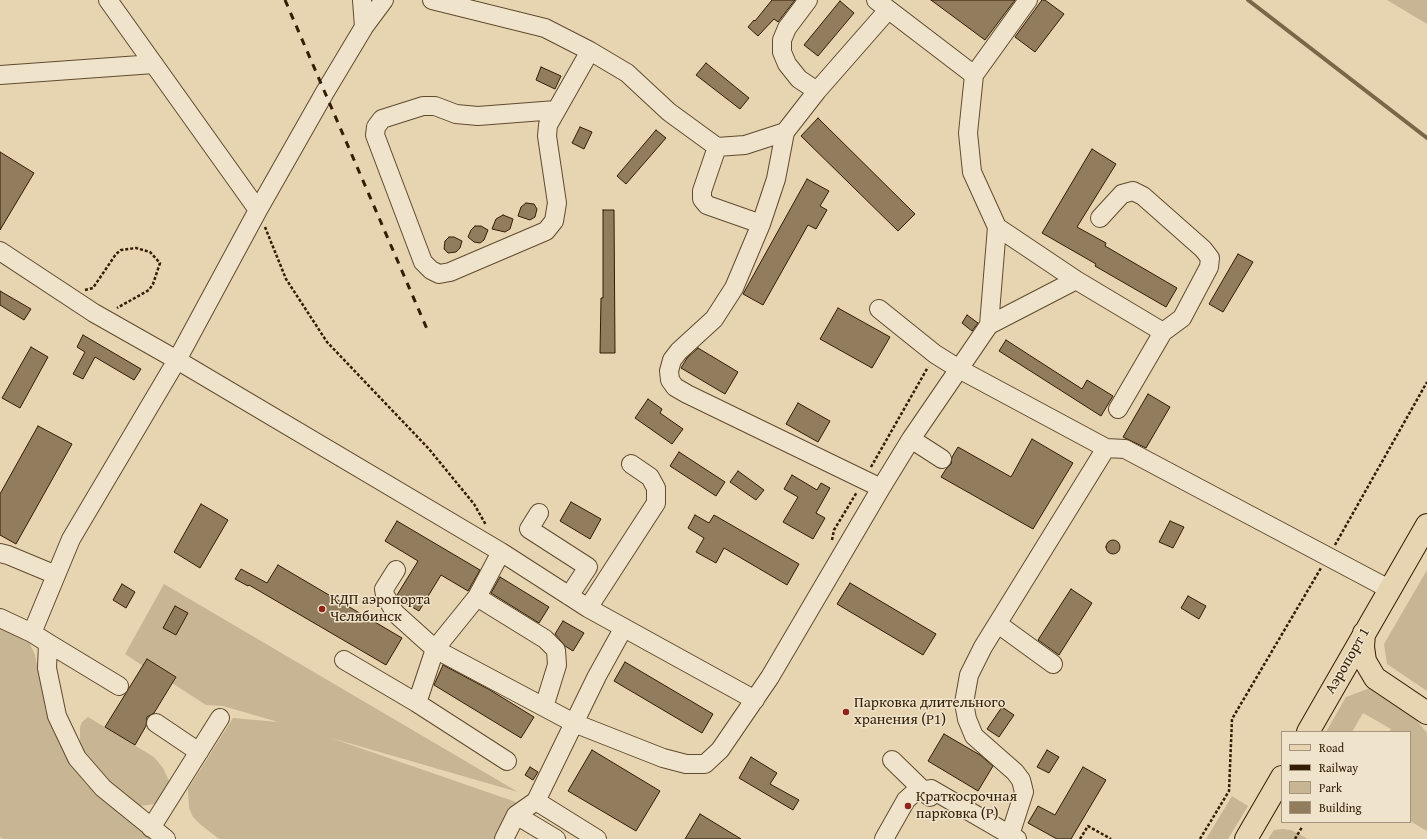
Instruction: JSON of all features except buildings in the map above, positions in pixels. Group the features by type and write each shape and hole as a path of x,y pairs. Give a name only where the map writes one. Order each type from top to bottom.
{"main road":[{"name":"Аэропорт 1","path":"1309,731 1427,525"},
{"path":"1364,633 1363,647 1365,661 1375,678 1427,713"},
{"path":"1246,839 1281,779"}],"lane":[{"path":"108,0 258,210"},
{"path":"362,0 364,26"},
{"path":"32,633 71,539 177,360 258,210 364,26 384,0"},
{"path":"432,0 545,28 590,51 627,73 669,112 717,147 745,145 785,132"},
{"path":"808,0 787,28 782,40 782,52 787,64 799,79 817,91"},
{"path":"396,570 384,589 385,595 395,613 436,649 574,723 663,758 686,764 705,764 720,750 755,700 881,488 911,440 989,324 997,227 972,172 968,133 974,75 1028,0"},
{"path":"881,488 687,394 676,387 670,380 669,371 672,360 679,351 714,319 734,288 761,224 776,179 785,132 882,5 974,75"},
{"path":"556,110 478,116 456,114 435,106 423,106 382,119 376,127 375,136 423,262 431,270 439,274 450,272 546,231 554,221 557,203 547,136 548,124 590,51"},
{"path":"0,75 154,64"},
{"path":"717,147 702,191 702,199 707,205 761,224"},
{"path":"1100,218 1122,194 1133,191 1144,196 1203,249 1210,258 1209,267 1182,318 1163,332 1118,409"},
{"path":"997,227 1076,280 1163,332"},
{"path":"0,251 94,313 177,360 501,552 623,629 755,700"},
{"path":"989,324 1076,280"},
{"path":"879,309 935,354 959,369 1106,448 1125,449 1389,589"},
{"path":"911,440 942,459"},
{"path":"892,839 905,807 905,790 889,765 925,790 1009,838 1024,792 1021,780 1015,772 974,736 967,719 964,703 969,675 983,647 1106,448"},
{"path":"588,608 656,503 656,488 650,477 632,464"},
{"path":"539,513 529,529 588,567 569,596"},
{"path":"417,703 436,649 477,597 501,552"},
{"path":"0,553 56,574"},
{"path":"477,597 545,639 556,650 557,665 544,707"},
{"path":"0,618 32,633 119,686"},
{"path":"998,624 1053,664"},
{"path":"504,839 516,815 536,801 574,723 623,629"},
{"path":"48,643 48,668 57,716 77,758 103,788 166,839"},
{"path":"344,660 417,703 507,761"},
{"path":"151,828 220,718"},
{"path":"156,723 199,752"},
{"path":"884,839 915,792 925,790"},
{"path":"536,801 597,839"},
{"path":"516,815 556,839"}],"path":[{"path":"258,210 286,280 327,342 429,449 474,504 501,552"},
{"path":"67,296 93,288 116,254 121,250 136,248 150,252 160,263 153,284 148,290 121,307 94,313"},
{"path":"1200,839 1229,791 1232,719 1328,557 1427,382"},
{"path":"1080,839 1088,826 1111,839"},
{"path":"1295,839 1302,828"}],"green space":[{"path":"1387,0 1427,0 1427,24"},
{"path":"1427,570 1427,691 1387,664 1384,644"},
{"path":"164,584 518,792 331,738 516,802 496,839 219,839 193,817 189,808 188,789 233,718 278,722 223,706 206,705 172,683 176,676 147,659 143,666 125,654"},
{"path":"0,624 23,635 30,644 35,655 51,725 68,757 153,839 3,839 0,837"},
{"path":"1370,688 1410,712 1427,733 1427,831 1411,822 1411,731 1390,731 1391,729 1363,713 1353,731 1327,731 1346,697"},
{"path":"88,717 154,757 163,768 170,783 163,797 155,804 140,806 133,802 103,776 84,753 80,743 80,727 82,722"},
{"path":"1232,796 1248,806 1228,839 1206,839"},
{"path":"1274,830 1291,830 1308,839 1268,839"}],"waterway":[{"path":"1248,0 1427,138"}],"railway":[{"path":"285,0 427,329"}],"place":[{"name":"КДП аэропорта Челябинск","path":"322,609"},
{"name":"Парковка длительного хранения (P1)","path":"846,712"},
{"name":"Краткосрочная парковка (P)","path":"908,806"}]}
